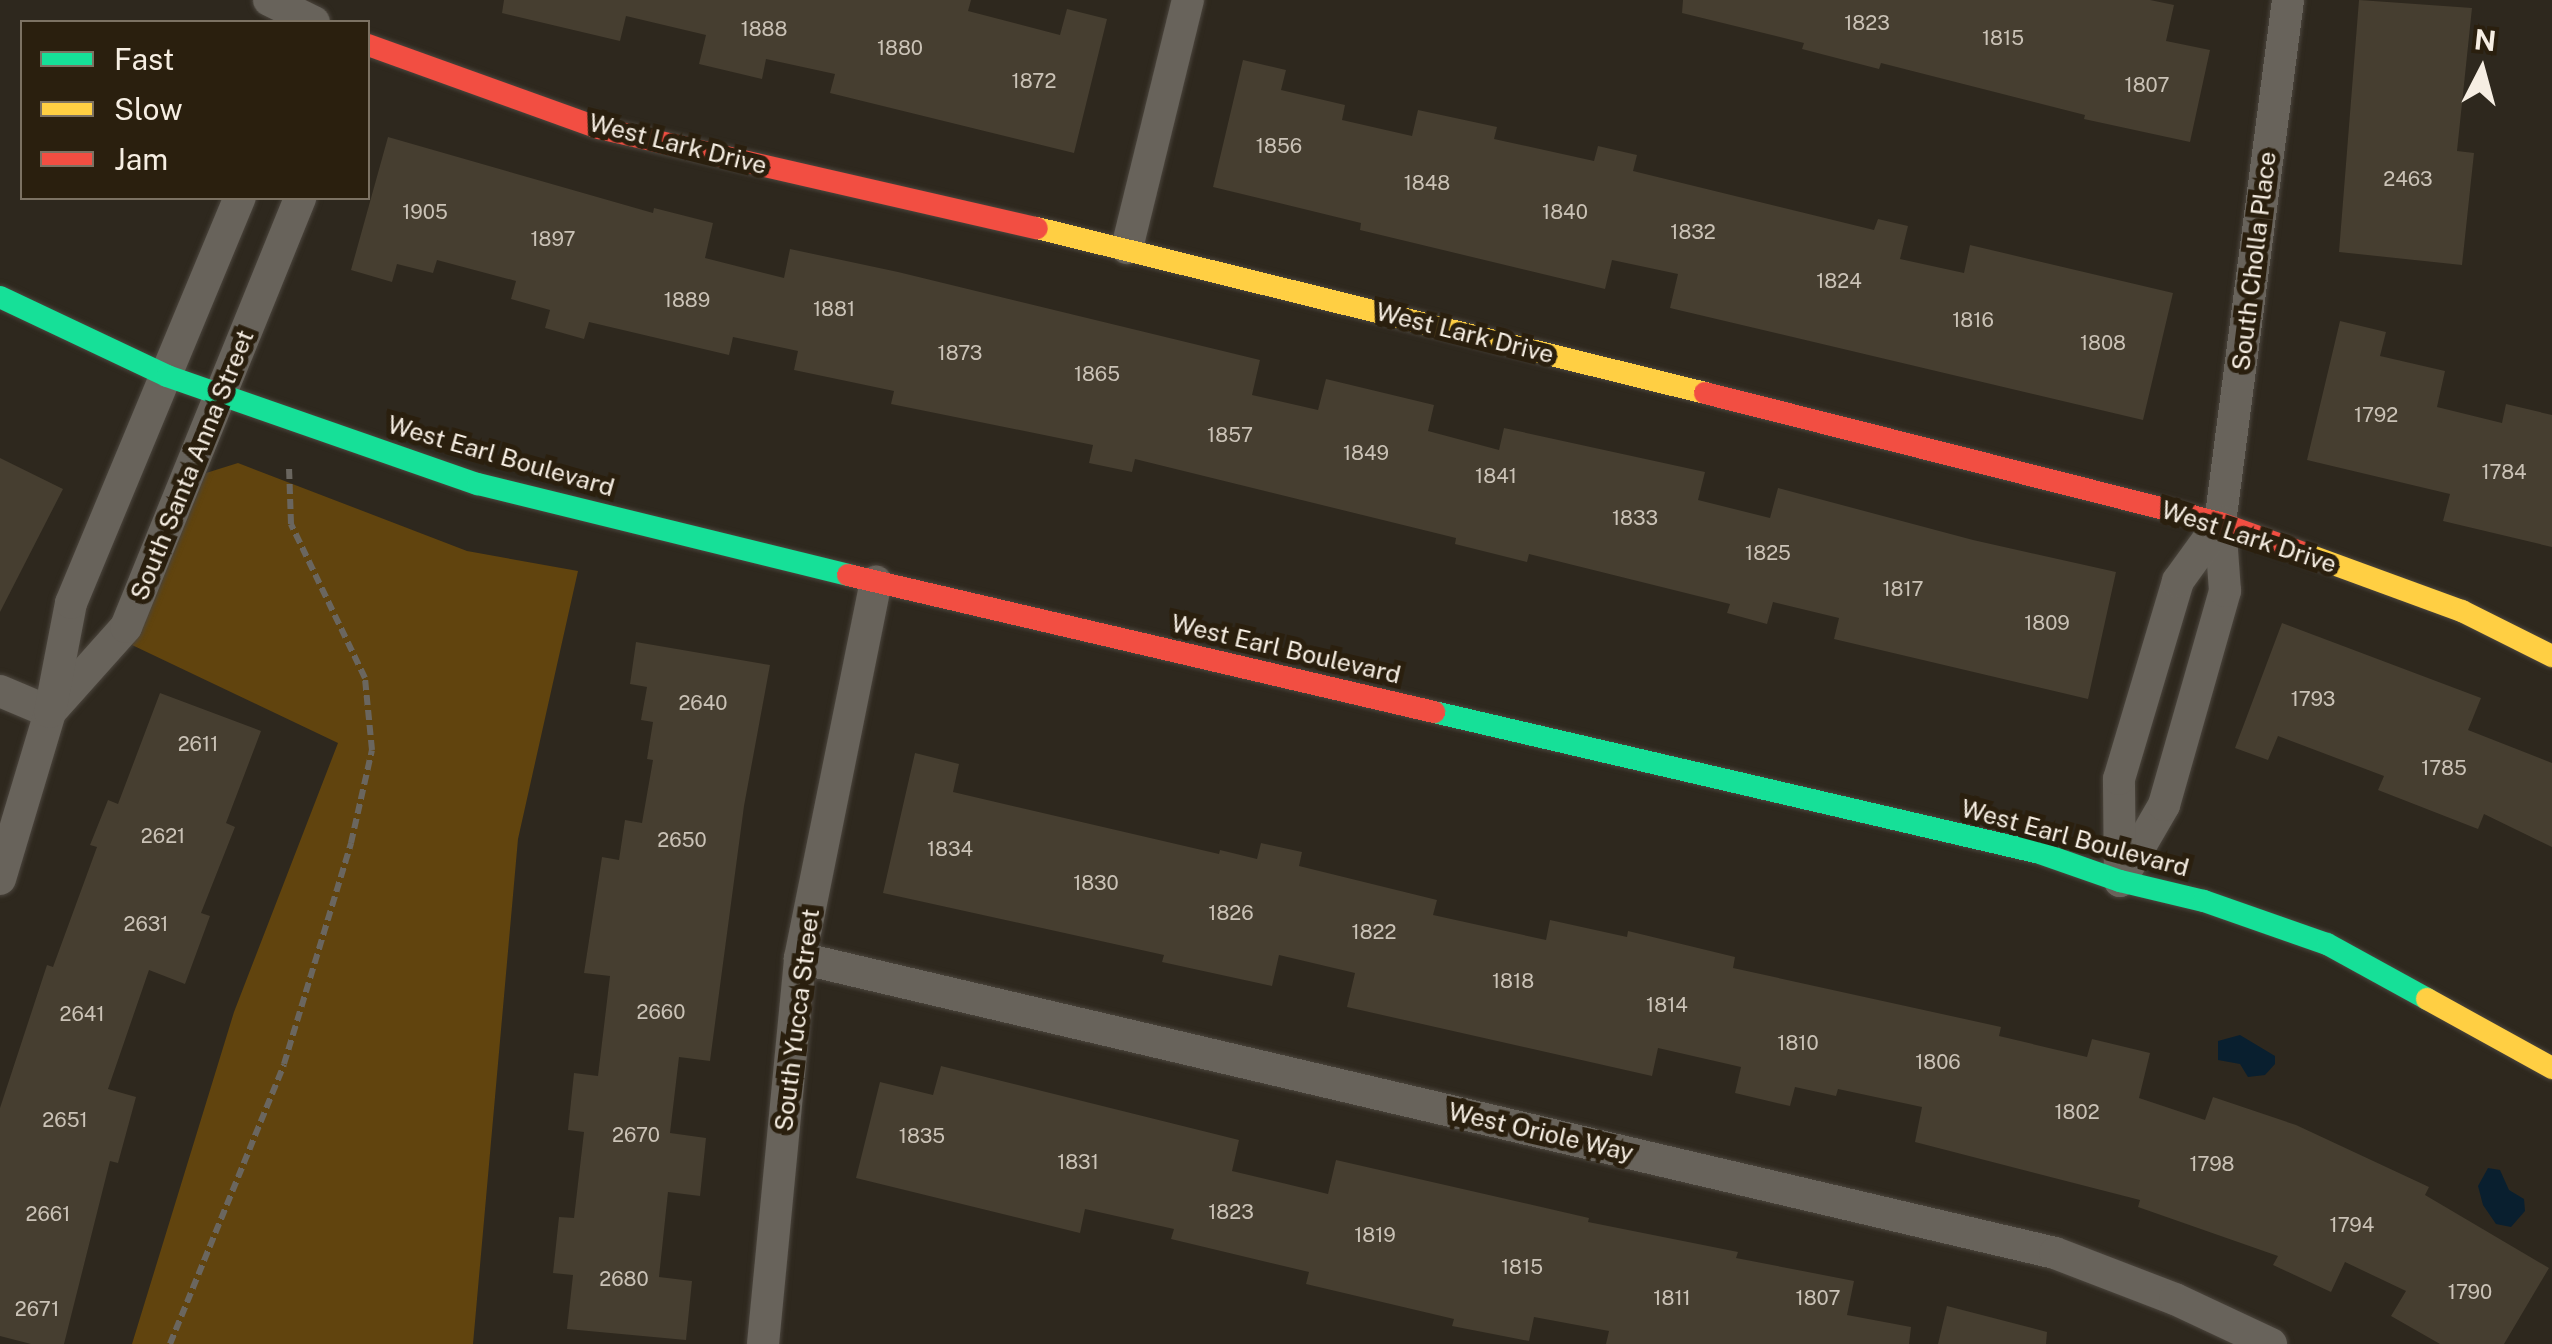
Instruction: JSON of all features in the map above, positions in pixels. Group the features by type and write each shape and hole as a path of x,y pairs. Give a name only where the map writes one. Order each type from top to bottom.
{"street":[{"path":"269,0 310,20"},
{"path":"1127,248 1188,0"},
{"name":"South Cholla Place","path":"2120,881 2164,806 2225,590 2220,523 2288,0"},
{"name":"West Lark Drive","path":"370,46 598,128 1127,248 2220,523 2462,610 2552,656"},
{"name":"South Santa Anna Street","path":"0,879 50,712 71,603 239,200"},
{"name":"South Santa Anna Street","path":"50,712 126,627 299,200"},
{"name":"West Earl Boulevard","path":"0,297 167,376 478,484 876,582 2040,853 2120,881 2204,901 2327,944 2552,1068"},
{"name":"South Cholla Place","path":"2120,881 2119,779 2178,581 2220,523"},
{"name":"South Yucca Street","path":"762,1344 800,958 876,582"},
{"path":"0,691 50,712"},
{"name":"West Oriole Way","path":"800,958 2055,1253 2175,1299 2271,1344"}],"path":[{"path":"170,1344 284,1064 351,843 372,750 365,678 291,524 288,420"}],"shaded area":[{"path":"238,463 467,551 578,571 518,839 473,1344 132,1344 234,1012 338,743 132,645 206,473"}],"water":[{"path":"2240,1035 2275,1056 2275,1064 2265,1075 2248,1077 2240,1064 2218,1060 2218,1041"},
{"path":"2488,1168 2500,1170 2509,1190 2524,1199 2525,1211 2511,1227 2496,1224 2483,1205 2478,1186"}],"building":[{"path":"504,0 971,0 968,11 1060,35 1067,9 1107,19 1074,153 830,93 835,74 766,59 762,79 699,64 706,35 626,16 620,41 502,13"},
{"path":"1683,0 2150,0 2174,5 2166,41 2210,50 2190,142 2084,119 2085,115 1881,63 1879,69 1802,49 1804,43 1682,13"},
{"path":"2359,0 2472,8 2457,151 2474,153 2462,265 2339,252"},
{"path":"1243,60 1286,70 1281,90 1345,105 1342,120 1412,136 1418,110 1497,127 1494,139 1594,161 1598,146 1637,155 1633,171 1874,230 1878,219 1908,226 1900,259 1964,273 1970,245 2173,293 2143,420 1670,308 1678,274 1612,260 1605,289 1360,230 1361,223 1213,187"},
{"path":"388,137 653,213 654,208 713,223 705,258 784,278 790,249 898,272 1260,360 1252,395 1318,410 1326,379 1434,405 1428,431 1499,450 1504,428 1705,472 1698,500 1770,518 1778,488 1973,540 2116,572 2088,699 1834,639 1839,618 1773,602 1767,624 1727,613 1730,604 1529,554 1527,562 1455,544 1456,538 1135,459 1132,472 1089,463 1093,445 891,404 894,391 794,370 798,351 733,337 729,355 589,322 584,339 545,328 550,310 511,299 516,281 437,260 433,273 397,264 392,282 351,270"},
{"path":"2340,321 2386,332 2380,356 2445,371 2437,407 2502,423 2506,404 2552,415 2552,547 2443,521 2450,494 2307,460"},
{"path":"0,458 63,489 0,612"},
{"path":"2282,623 2481,698 2468,730 2552,763 2552,847 2484,814 2478,829 2378,790 2384,776 2278,736 2268,760 2235,748"},
{"path":"636,642 770,665 744,806 710,1061 679,1057 670,1133 706,1138 700,1196 668,1192 659,1277 692,1281 686,1340 567,1329 573,1275 553,1273 559,1217 574,1218 584,1132 568,1130 574,1073 598,1076 610,976 584,973 602,857 619,860 625,820 642,823 653,760 647,759 653,722 641,720 647,687 630,684"},
{"path":"160,693 261,731 226,823 235,827 201,913 210,916 185,984 149,970 108,1089 136,1097 118,1163 110,1161 64,1344 31,1344 0,1336 0,1108 47,965 53,967 97,847 90,845 108,800 118,804"},
{"path":"915,753 959,764 953,792 1219,854 1220,850 1257,859 1261,843 1302,852 1299,866 1437,900 1433,915 1546,940 1550,920 1627,937 1628,931 1735,957 1733,968 2001,1027 1999,1036 2087,1057 2092,1039 2150,1053 2139,1098 2205,1120 2213,1097 2296,1125 2429,1187 2425,1195 2549,1268 2504,1344 2440,1344 2391,1316 2406,1291 2345,1262 2331,1292 2273,1265 2278,1256 2138,1207 2140,1200 1915,1142 1922,1107 1838,1089 1836,1096 1795,1087 1790,1106 1735,1093 1741,1067 1658,1048 1652,1076 1347,1007 1355,973 1279,955 1272,986 1162,962 1164,955 883,893"},
{"path":"941,1066 1239,1140 1232,1171 1328,1194 1336,1160 1589,1218 1588,1222 1738,1252 1736,1258 1854,1281 1847,1315 1911,1327 1909,1344 1606,1344 1609,1331 1534,1317 1529,1341 1452,1326 1454,1319 1306,1284 1309,1272 1171,1239 1174,1229 1085,1209 1080,1233 856,1178 880,1082 933,1095"},
{"path":"1947,1306 2047,1332 2046,1344 1938,1344"}],"traffic: fast":[{"path":"0,297 167,376 478,484 848,575"},
{"path":"1434,712 2040,853 2120,881 2204,901 2327,944 2427,999"}],"traffic: slow":[{"path":"1037,228 1705,393"},
{"path":"2306,554 2462,611 2552,656"},
{"path":"2427,999 2552,1068"}],"traffic: jam":[{"path":"370,46 599,128 1037,228"},
{"path":"1705,393 2220,523 2306,554"},
{"path":"848,575 1434,712"}]}
